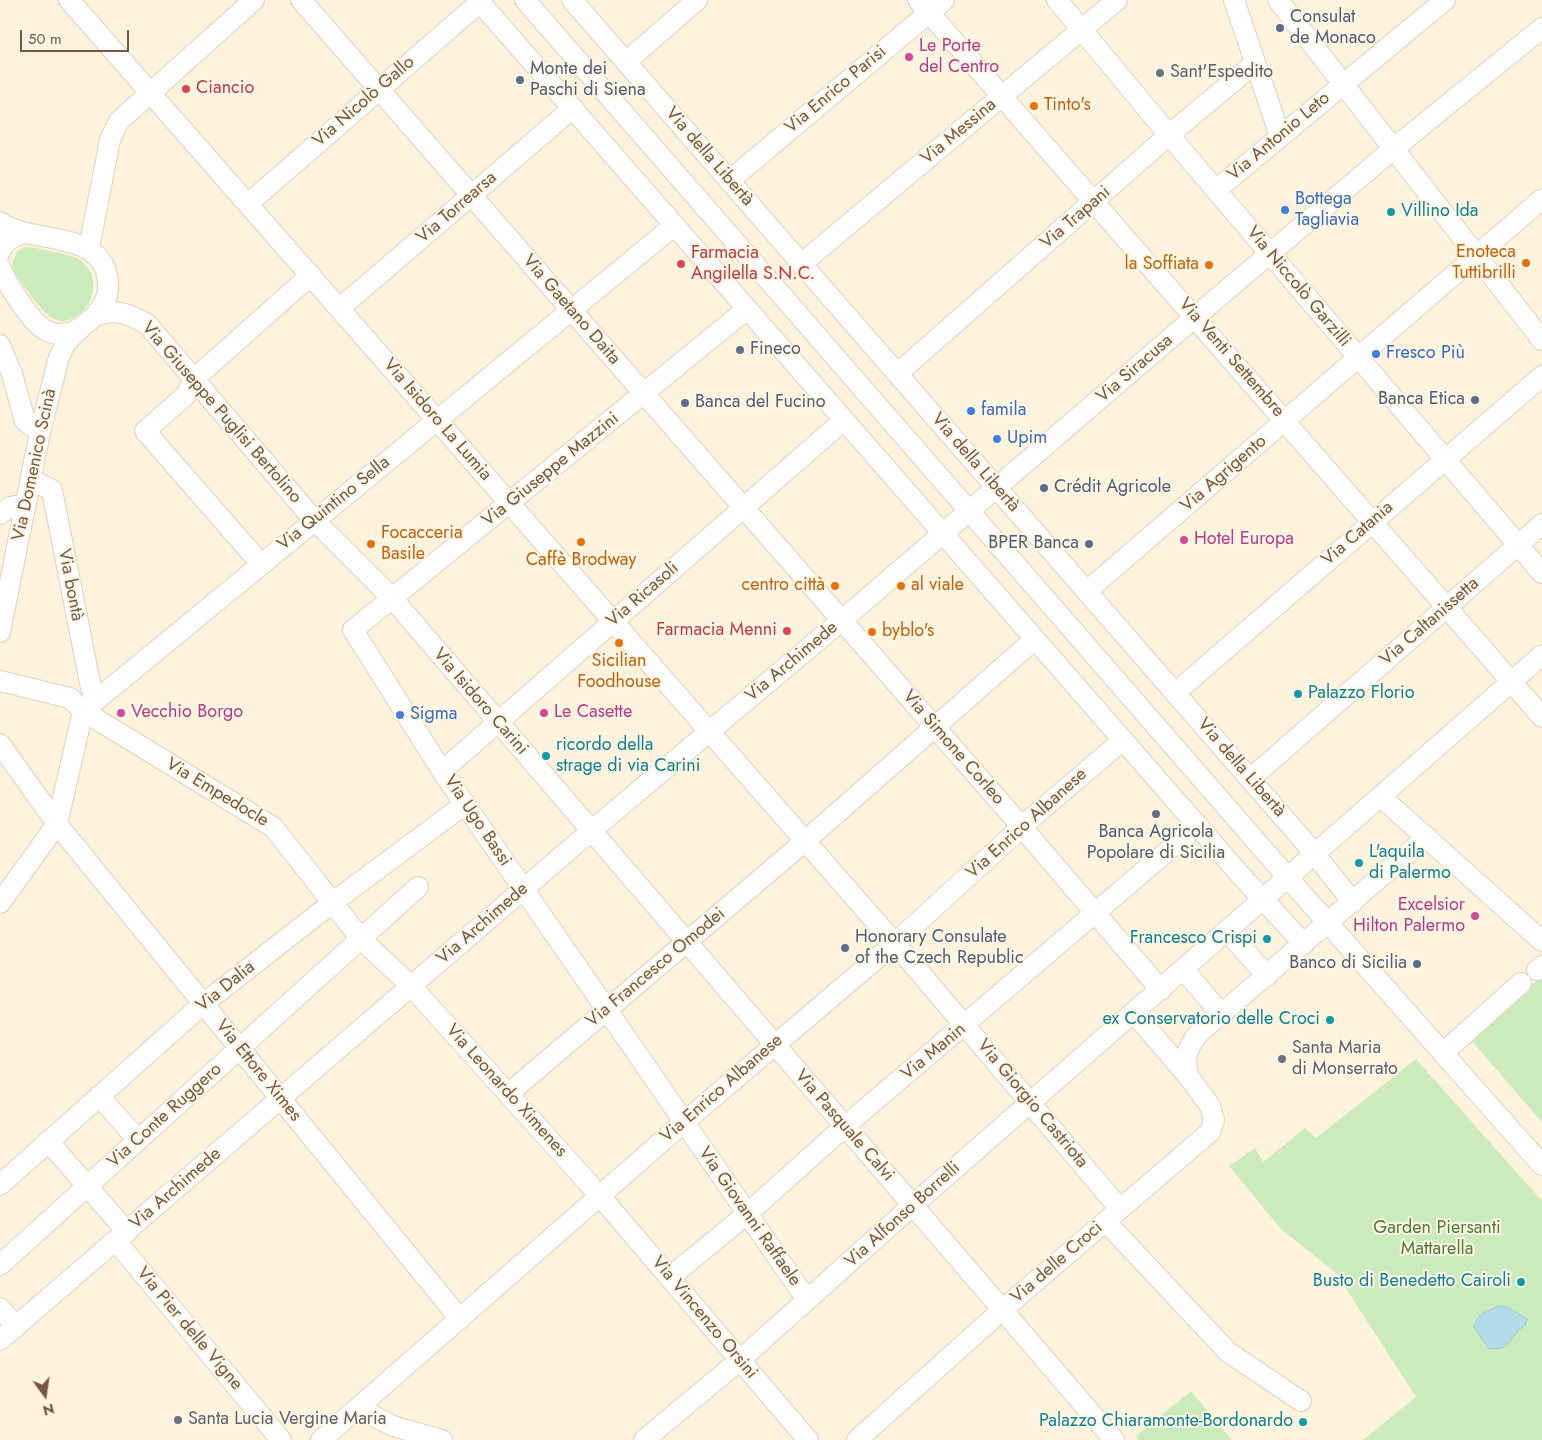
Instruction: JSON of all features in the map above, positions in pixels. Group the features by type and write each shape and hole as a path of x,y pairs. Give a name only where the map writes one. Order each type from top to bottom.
{"street":[{"name":"Via Isidoro La Lumia","path":"69,0 249,203 804,842"},
{"path":"0,222 25,233 89,248 114,131 119,121 254,0"},
{"name":"Via Gaetano Daita","path":"300,0 841,621"},
{"name":"Via della Libertà","path":"525,0 1328,924 1542,1165"},
{"name":"Via della Libertà","path":"572,0 1316,855 1353,902"},
{"path":"626,62 697,0"},
{"name":"Via Niccolò Garzilli","path":"1057,0 1169,135 1542,573"},
{"name":"Via Messina","path":"801,264 1081,28 1117,0"},
{"path":"1234,0 1280,136"},
{"path":"1278,0 1542,340"},
{"name":"Via Antonio Leto","path":"1216,190 1445,0"},
{"path":"479,1 1263,901 1304,944"},
{"name":"Via Nicolò Gallo","path":"249,203 479,1"},
{"name":"Via Venti Settembre","path":"930,4 1002,96 1542,717"},
{"name":"Via Enrico Parisi","path":"729,181 930,4"},
{"name":"Via Siracusa","path":"969,511 1393,149 1542,28"},
{"name":"Via Trapani","path":"897,374 1169,135 1255,63"},
{"name":"Via Torrearsa","path":"340,308 573,108"},
{"name":"Via Agrigento","path":"1087,591 1477,257 1542,199"},
{"name":"Via Quintino Sella","path":"89,706 675,225"},
{"path":"0,252 2,246 8,240 25,233"},
{"name":"Via Domenico Scinà","path":"0,632 2,607 32,480 40,432 59,357 67,341 89,321 107,300 108,277 104,266 89,248"},
{"path":"1,270 38,325 47,331 56,342 59,357"},
{"path":"261,564 145,431 186,395 195,378 311,275"},
{"name":"Via Giuseppe Mazzini","path":"353,630 747,309"},
{"name":"Via Giuseppe Puglisi Bertolino","path":"47,331 66,333 114,311 124,313 147,324 195,378 314,520 392,598"},
{"path":"0,345 6,376 25,421 40,432"},
{"name":"Via Catania","path":"1175,693 1542,376"},
{"name":"Via Ricasoli","path":"442,770 844,420"},
{"name":"Via bontà","path":"32,480 52,490 91,688 89,706"},
{"path":"0,514 10,506 26,504"},
{"name":"Via Archimede","path":"0,1340 591,831 969,511"},
{"name":"Via Caltanissetta","path":"1250,779 1542,524"},
{"name":"Via Isidoro Carini","path":"392,598 686,942"},
{"name":"Via Simone Corleo","path":"841,621 1022,827 1161,990"},
{"name":"Via Ugo Bassi","path":"353,630 442,770 607,1009"},
{"name":"Via Francesco Omodei","path":"508,1094 804,842 1035,639"},
{"name":"Via Alfonso Borrelli","path":"644,1440 740,1360 912,1206 1289,879 1542,655"},
{"name":"Via Empedocle","path":"0,681 70,698 89,706 274,827 361,939 411,986"},
{"path":"0,903 57,824 89,706"},
{"name":"Via Enrico Albanese","path":"321,1440 683,1122 895,943 1022,827 1123,740"},
{"name":"Via Ettore Ximes","path":"0,744 57,824 460,1319"},
{"path":"1381,797 1542,941"},
{"name":"Via Dalia","path":"0,1185 203,1004 332,903 465,804"},
{"name":"Via Manin","path":"670,1277 747,1214 844,1127 966,1026 1198,825"},
{"path":"1188,1076 1185,1063 1192,1042 1427,837"},
{"name":"Via Giorgio Castriota","path":"804,842 895,943 966,1026 1030,1103 1113,1215 1228,1352 1300,1401"},
{"name":"Via Conte Ruggero","path":"0,1265 418,887"},
{"path":"1228,932 1267,976"},
{"name":"Via Pasquale Calvi","path":"686,942 1001,1311 1114,1440"},
{"path":"1184,970 1222,1015"},
{"path":"1443,1053 1521,983"},
{"name":"Via Leonardo Ximenes","path":"411,986 600,1196"},
{"name":"Via Giovanni Raffaele","path":"607,1009 807,1300"},
{"name":"Via delle Croci","path":"857,1440 1001,1311 1210,1132 1214,1120 1210,1106 1188,1076 1134,1013"},
{"path":"99,1096 138,1140"},
{"name":"Via Pier delle Vigne","path":"48,1141 88,1186 121,1236 281,1440"},
{"name":"Via Vincenzo Orsini","path":"600,1196 808,1440"},
{"path":"0,1308 16,1327"},
{"path":"358,1408 393,1426 442,1440"}],"green space":[{"path":"24,247 74,257 88,268 93,279 93,291 89,303 82,312 73,319 62,321 52,318 42,310 15,274 12,265 17,251"},
{"path":"1541,977 1542,979 1542,1122 1470,1039"},
{"name":"Garden Piersanti Mattarella","path":"1416,1059 1542,1201 1542,1440 1363,1440 1416,1397 1336,1273 1282,1230 1229,1166 1255,1148 1263,1162 1305,1128 1316,1138"},
{"path":"1191,1391 1232,1440 1139,1440 1136,1436"}],"water":[{"path":"1498,1306 1507,1307 1527,1319 1525,1326 1507,1344 1497,1349 1489,1349 1474,1327 1478,1318 1483,1313"}],"place":[{"name":"Consulat de Monaco","path":"1280,28"},
{"name":"Le Porte del Centro","path":"909,57"},
{"name":"Sant'Espedito","path":"1160,73"},
{"name":"Monte dei Paschi di Siena","path":"520,80"},
{"name":"Ciancio","path":"186,89"},
{"name":"Tinto's","path":"1034,106"},
{"name":"Bottega Tagliavia","path":"1285,210"},
{"name":"Villino Ida","path":"1391,212"},
{"name":"Enoteca Tuttibrilli","path":"1526,263"},
{"name":"Farmacia Angilella S.N.C.","path":"681,264"},
{"name":"la Soffiata","path":"1209,265"},
{"name":"Fineco","path":"740,350"},
{"name":"Fresco Più","path":"1376,354"},
{"name":"Banca Etica","path":"1475,400"},
{"name":"Banca del Fucino","path":"685,403"},
{"name":"famila","path":"971,411"},
{"name":"Upim","path":"997,439"},
{"name":"Crédit Agricole","path":"1044,488"},
{"name":"Hotel Europa","path":"1184,540"},
{"name":"Caffè Brodway","path":"581,542"},
{"name":"Focacceria Basile","path":"371,544"},
{"name":"BPER Banca","path":"1089,544"},
{"name":"centro città","path":"835,586"},
{"name":"al viale","path":"901,586"},
{"name":"Farmacia Menni","path":"787,631"},
{"name":"byblo's","path":"872,632"},
{"name":"Sicilian Foodhouse","path":"619,643"},
{"name":"Palazzo Florio","path":"1298,694"},
{"name":"Vecchio Borgo","path":"121,713"},
{"name":"Le Casette","path":"544,713"},
{"name":"Sigma","path":"400,715"},
{"name":"ricordo della strage di via Carini","path":"546,756"},
{"name":"Banca Agricola Popolare di Sicilia","path":"1156,814"},
{"name":"L'aquila di Palermo","path":"1359,863"},
{"name":"Excelsior Hilton Palermo","path":"1475,916"},
{"name":"Francesco Crispi","path":"1267,939"},
{"name":"Honorary Consulate of the Czech Republic","path":"845,948"},
{"name":"Banco di Sicilia","path":"1417,964"},
{"name":"ex Conservatorio delle Croci","path":"1330,1020"},
{"name":"Santa Maria di Monserrato","path":"1282,1059"},
{"name":"Busto di Benedetto Cairoli","path":"1521,1282"},
{"name":"Santa Lucia Vergine Maria","path":"178,1420"},
{"name":"Palazzo Chiaramonte-Bordonardo","path":"1303,1422"}]}
